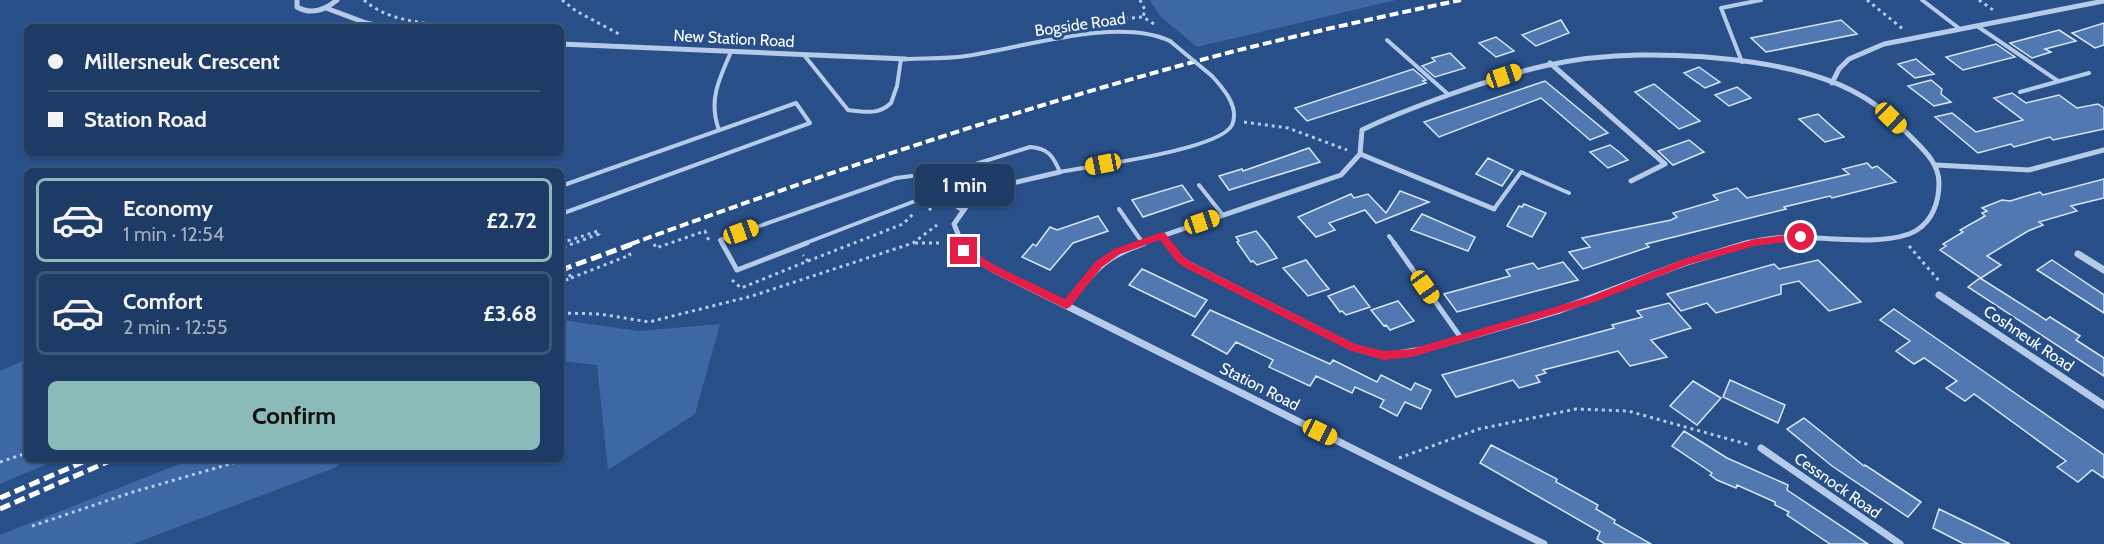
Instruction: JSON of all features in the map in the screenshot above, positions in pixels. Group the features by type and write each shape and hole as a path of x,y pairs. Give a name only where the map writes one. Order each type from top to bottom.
{"street":[{"path":"297,0 297,7 305,11 326,8 337,0"},
{"path":"1832,83 1839,69 1849,59 1884,44 2104,2"},
{"path":"326,8 371,24"},
{"name":"New Station Road","path":"564,44 904,59"},
{"path":"1066,305 1099,265 1117,252 1222,214 1341,175 1360,154 1362,130 1389,116 1522,69 1550,63 1600,57 1677,54 1792,71 1857,92 1874,104 1908,133 1936,165 1941,177 1936,208 1922,229 1900,237 1876,240 1801,237 1755,242 1684,262 1591,300 1398,355 1384,356 1352,347 1189,265 1180,259 1162,236"},
{"path":"1550,63 1665,164 1631,181"},
{"path":"1936,165 2030,170 2103,152"},
{"path":"1360,154 1494,209"},
{"path":"962,210 971,200 991,188 1060,172"},
{"name":"Station Road","path":"962,210 954,224 959,242 964,251 993,269 1544,544"},
{"path":"2078,254 2104,270"},
{"name":"Coshneuk Road","path":"1939,295 2104,405"},
{"name":"Cessnock Road","path":"1761,448 1900,544"}],"lane":[{"path":"1743,62 1721,8 1761,0"},
{"path":"1922,0 1960,29"},
{"path":"1977,26 2058,81"},
{"name":"Bogside Road","path":"904,59 964,57 1087,35 1132,30 1151,31 1169,39 1212,75 1225,90 1234,106 1234,121"},
{"path":"1386,39 1449,95"},
{"path":"720,130 713,117 712,98 730,52"},
{"path":"804,55 848,110 861,112 884,110 893,103 904,59"},
{"path":"2020,92 2089,73"},
{"path":"564,185 796,103 810,123 564,213"},
{"path":"953,171 943,180 936,193 737,270 720,240 896,177 953,171 1030,147 1043,147 1053,153 1060,172 1201,144 1225,135 1234,121"},
{"path":"1494,209 1521,172 1569,193"},
{"path":"1199,185 1222,214"},
{"path":"936,193 962,210"},
{"path":"1119,209 1142,242"},
{"path":"1389,236 1461,338"}],"path":[{"path":"364,0 374,10 408,20 434,24"},
{"path":"562,0 576,11 620,35 610,34"},
{"name":"Bogside Road","path":"1140,0 1145,9 1143,16"},
{"path":"1867,0 1914,38"},
{"path":"1109,21 1143,16 1169,39"},
{"path":"1234,121 1288,128 1360,154"},
{"path":"924,209 929,208 934,213"},
{"path":"808,261 903,224 915,212"},
{"path":"914,243 937,225"},
{"path":"564,242 598,231 599,234 564,247"},
{"path":"654,244 656,248 705,231"},
{"path":"1900,237 1945,289 1939,295"},
{"path":"564,313 600,314 649,322 706,309 914,243 940,243"},
{"path":"566,280 630,255 629,253"},
{"path":"564,262 571,278"},
{"path":"1384,464 1479,429 1576,410 1628,411 1761,448"},
{"path":"0,462 24,454"},
{"path":"32,526 133,492 238,462"}],"shaded area":[{"path":"1150,0 1396,0 1197,47 1160,16"},
{"path":"564,320 638,331 720,324 695,414 608,470 597,365 564,361"},
{"path":"24,360 24,462 52,462 0,484 0,371"},
{"path":"184,462 342,462 334,468 133,544 0,544 0,535"}],"building":[{"path":"1561,20 1569,33 1536,46 1522,35"},
{"path":"1841,20 1857,34 1766,52 1751,38"},
{"path":"2104,23 2104,45 2095,48 2072,33"},
{"path":"2059,30 2076,41 2045,49 2051,52 2032,58 2010,43"},
{"path":"1496,37 1514,51 1496,57 1479,43"},
{"path":"1996,44 2015,57 1963,70 1946,57"},
{"path":"1450,53 1465,68 1435,77 1422,66 1435,61 1432,58"},
{"path":"1916,59 1934,74 1915,78 1898,64"},
{"path":"1699,67 1720,82 1705,88 1684,73"},
{"path":"1413,69 1426,80 1423,81 1426,83 1307,121 1295,108"},
{"path":"1931,80 1942,89 1941,94 1951,102 1934,106 1908,86"},
{"path":"1545,81 1608,133 1590,140 1541,98 1439,137 1424,122"},
{"path":"1654,84 1700,121 1679,129 1635,92"},
{"path":"1737,87 1751,98 1729,106 1715,95"},
{"path":"2012,93 2026,103 2059,95 2077,108 2098,104 2104,108 2104,129 2053,140 2050,137 2014,147 2011,144 1978,153 1935,117 1952,113 1976,132 2023,120 1994,98"},
{"path":"1818,114 1844,137 1825,142 1799,119"},
{"path":"1689,140 1704,152 1673,165 1658,151"},
{"path":"1610,145 1628,160 1608,168 1590,152"},
{"path":"1309,148 1320,162 1229,190 1219,176 1242,169 1243,171"},
{"path":"1488,158 1513,170 1502,186 1476,174"},
{"path":"1867,163 1872,168 1877,166 1896,182 1784,207 1786,209 1646,244 1649,247 1583,269 1569,252 1590,247 1582,238 1671,220 1677,217 1673,213 1718,200 1713,195 1737,188 1747,198 1849,174 1843,169"},
{"path":"2104,179 2104,198 2071,206 2077,211 2039,222 2043,225 2028,231 1987,256 2001,265 1981,278 1940,250 1946,246 1943,244 1963,232 1960,230 1985,216 1982,213 1987,211 1982,208 2002,200 2010,201 2040,192 2043,195"},
{"path":"1182,185 1193,200 1143,217 1132,200"},
{"path":"1400,191 1429,202 1376,223 1365,210 1329,223 1335,230 1316,237 1298,217 1351,194 1354,198 1368,194 1386,213"},
{"path":"1524,204 1546,213 1532,237 1507,226 1519,206 1522,207"},
{"path":"1422,214 1475,237 1468,251 1411,230"},
{"path":"1098,216 1108,231 1073,243 1050,270 1022,257 1033,244 1036,246 1050,227 1057,230"},
{"path":"1256,231 1277,258 1257,265 1251,262 1236,237"},
{"path":"1306,260 1329,289 1308,296 1283,268"},
{"path":"1818,260 1861,302 1829,311 1799,281 1781,285 1781,294 1716,313 1707,303 1681,311 1667,294 1774,264 1779,269"},
{"path":"2052,260 2104,295 2104,313 2037,270"},
{"path":"1563,262 1578,280 1457,312 1444,294 1510,276 1506,270 1533,263 1538,269"},
{"path":"1142,269 1207,300 1195,317 1129,285"},
{"path":"1980,278 2046,320 2050,317 2080,336 2076,340 2104,358 2104,376 1968,287"},
{"path":"1354,286 1370,307 1346,315 1340,312 1328,296"},
{"path":"1398,301 1414,321 1390,330 1371,310"},
{"path":"1669,303 1691,328 1651,340 1667,357 1630,366 1618,351 1543,370 1546,373 1536,376 1540,382 1519,388 1513,380 1456,397 1442,375 1614,328 1612,325 1642,317 1637,311"},
{"path":"1894,309 2104,455 2104,478 2092,470 2078,482 2057,467 2066,461 1974,394 1965,401 1946,388 1957,381 1924,358 1914,364 1896,351 1910,341 1880,320"},
{"path":"1210,310 1330,364 1333,360 1377,382 1381,375 1411,390 1415,383 1431,390 1421,409 1405,402 1397,416 1380,407 1384,400 1355,387 1352,393 1316,376 1310,386 1269,367 1273,360 1236,342 1227,354 1192,335"},
{"path":"1730,380 1785,405 1778,423 1723,397"},
{"path":"1693,381 1721,398 1697,425 1670,406"},
{"path":"1804,418 1864,466 1921,502 1908,517 1832,466 1787,429"},
{"path":"1684,431 1727,458 1788,485 1787,490 1868,544 1830,544 1787,515 1789,512 1775,505 1775,502 1737,485 1736,488 1717,480 1710,475 1712,473 1672,446"},
{"path":"1491,445 1557,479 1556,482 1598,505 1596,509 1615,520 1614,523 1651,544 1605,544 1597,539 1600,532 1480,463"},
{"path":"1939,509 2010,544 1964,544 1933,528"}],"railway":[{"path":"631,244 779,191 1079,94 1231,52 1461,0"},
{"path":"564,269 635,243"},
{"path":"0,498 83,462"},
{"path":"0,509 107,462"}],"route":[{"path":"964,251 993,269 1066,305 1099,265 1117,252 1162,236 1180,259 1189,265 1352,347 1384,356 1412,353 1591,300 1684,262 1755,242 1775,238 1801,237"}]}
